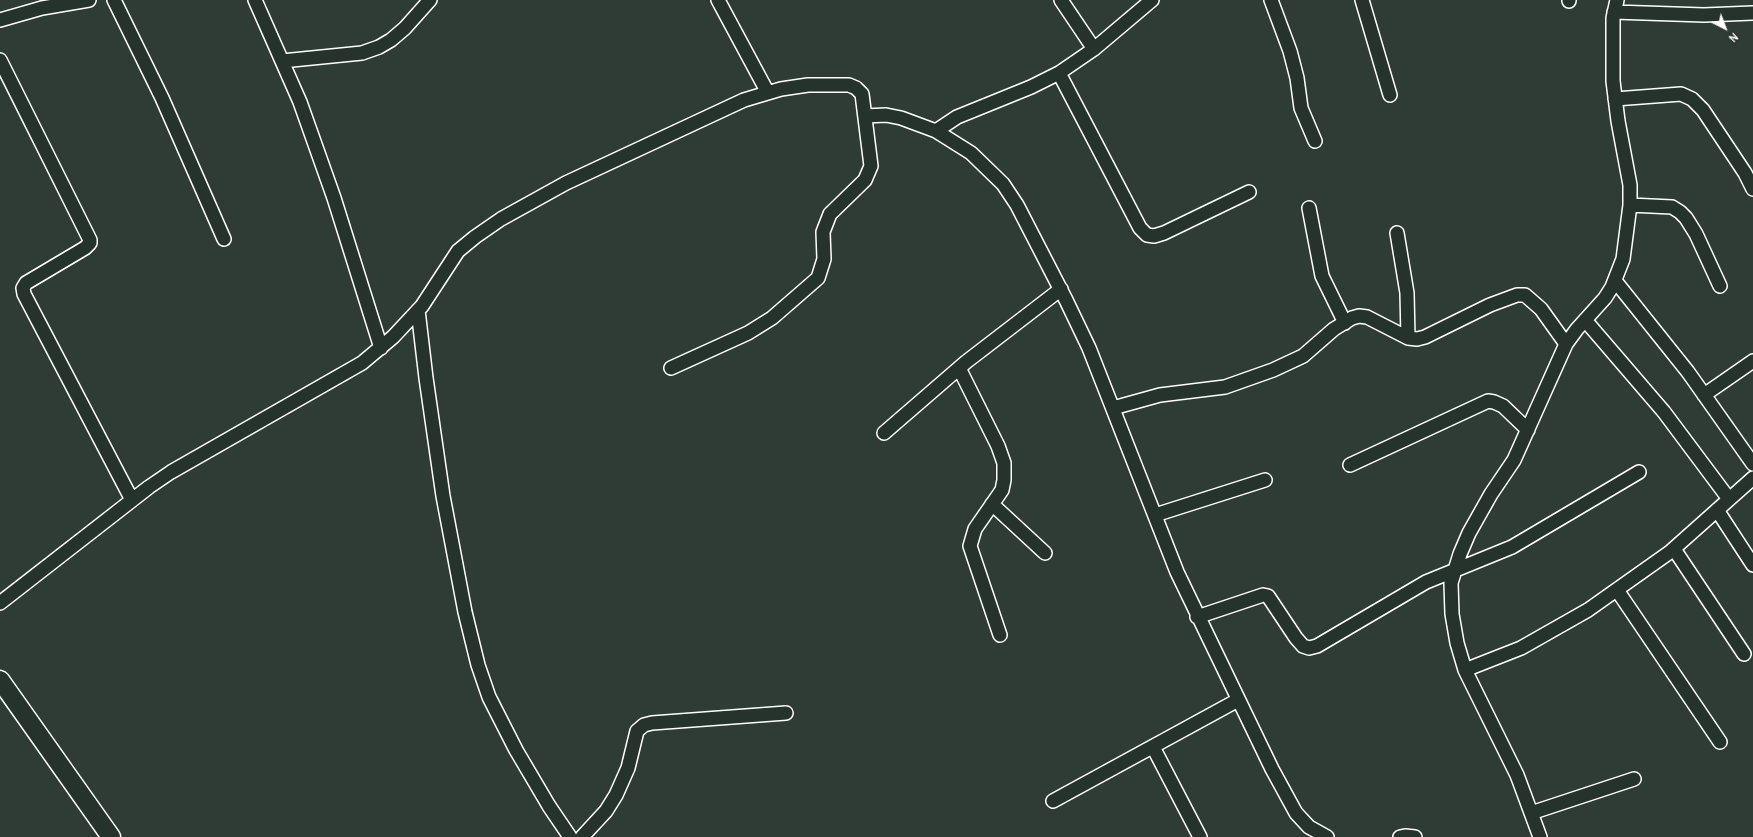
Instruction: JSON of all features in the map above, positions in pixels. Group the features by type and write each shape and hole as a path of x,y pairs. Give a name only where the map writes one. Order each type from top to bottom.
{"street":[{"path":"0,20 42,8 90,0"},
{"path":"114,0 162,98 224,239"},
{"path":"255,0 300,102 334,198 381,348"},
{"path":"282,61 362,53 379,47 391,40 405,28 430,0"},
{"path":"718,0 768,93"},
{"path":"1062,0 1094,49"},
{"path":"936,131 957,117 1031,87 1059,73 1094,49 1152,0"},
{"path":"1271,0 1290,51 1297,78 1301,108 1315,141"},
{"path":"1362,0 1390,95"},
{"path":"1540,837 1517,775 1465,670 1457,643 1452,614 1451,583 1469,533 1491,494 1514,460 1566,344 1605,298 1616,282 1623,260 1630,205 1629,178 1615,99 1612,46 1616,6 1704,15 1753,13"},
{"path":"0,60 90,240 88,246 26,283 23,288 24,294 132,500"},
{"path":"1059,73 1140,228 1147,235 1154,236 1164,233 1249,192"},
{"path":"0,603 132,500 189,460 228,440 362,364 381,348 418,310 438,284 458,251 501,219 566,183 744,100 808,84 849,85 856,88 862,94 871,166 865,180 830,214 823,232 824,259 818,278 772,318 748,333 671,368"},
{"path":"1615,99 1681,94 1692,98 1703,110 1741,166 1753,189"},
{"path":"865,116 886,115 901,118 936,131 971,153 1003,184 1017,205 1061,289 1088,348 1177,572 1238,700 1272,769 1296,813 1309,827 1327,837"},
{"path":"1630,205 1672,207 1680,212 1686,218 1696,234 1720,286"},
{"path":"1309,208 1322,276 1345,323"},
{"path":"1397,233 1407,293 1408,338"},
{"path":"1616,282 1688,372 1753,464"},
{"path":"884,433 959,368 1061,289"},
{"path":"1113,408 1160,395 1225,387 1274,370 1303,356 1334,329 1359,316 1367,317 1408,338 1417,339 1490,305 1517,295 1525,295 1541,309 1566,344"},
{"path":"418,310 443,496 465,612 478,665 489,697 516,750 549,806 570,837"},
{"path":"1585,320 1664,412 1729,499"},
{"path":"1704,395 1753,361"},
{"path":"959,368 998,446 1004,463 1004,480 1002,490 975,529 970,546 1000,634"},
{"path":"1350,465 1488,401 1503,406 1528,430"},
{"path":"1198,616 1263,595 1268,596 1303,646 1309,648 1317,646 1426,582 1512,547 1639,472"},
{"path":"1465,670 1521,648 1588,610 1674,549 1753,478"},
{"path":"1155,515 1265,480"},
{"path":"992,504 1045,553"},
{"path":"1717,510 1753,565"},
{"path":"1674,549 1744,654"},
{"path":"1616,590 1720,742"},
{"path":"0,680 111,837"},
{"path":"1052,801 1238,700"},
{"path":"582,837 606,811 616,795 628,768 637,731 644,725 652,723 786,713"},
{"path":"1153,746 1200,837"},
{"path":"1531,813 1634,779"},
{"path":"1400,837 1415,837"}]}
